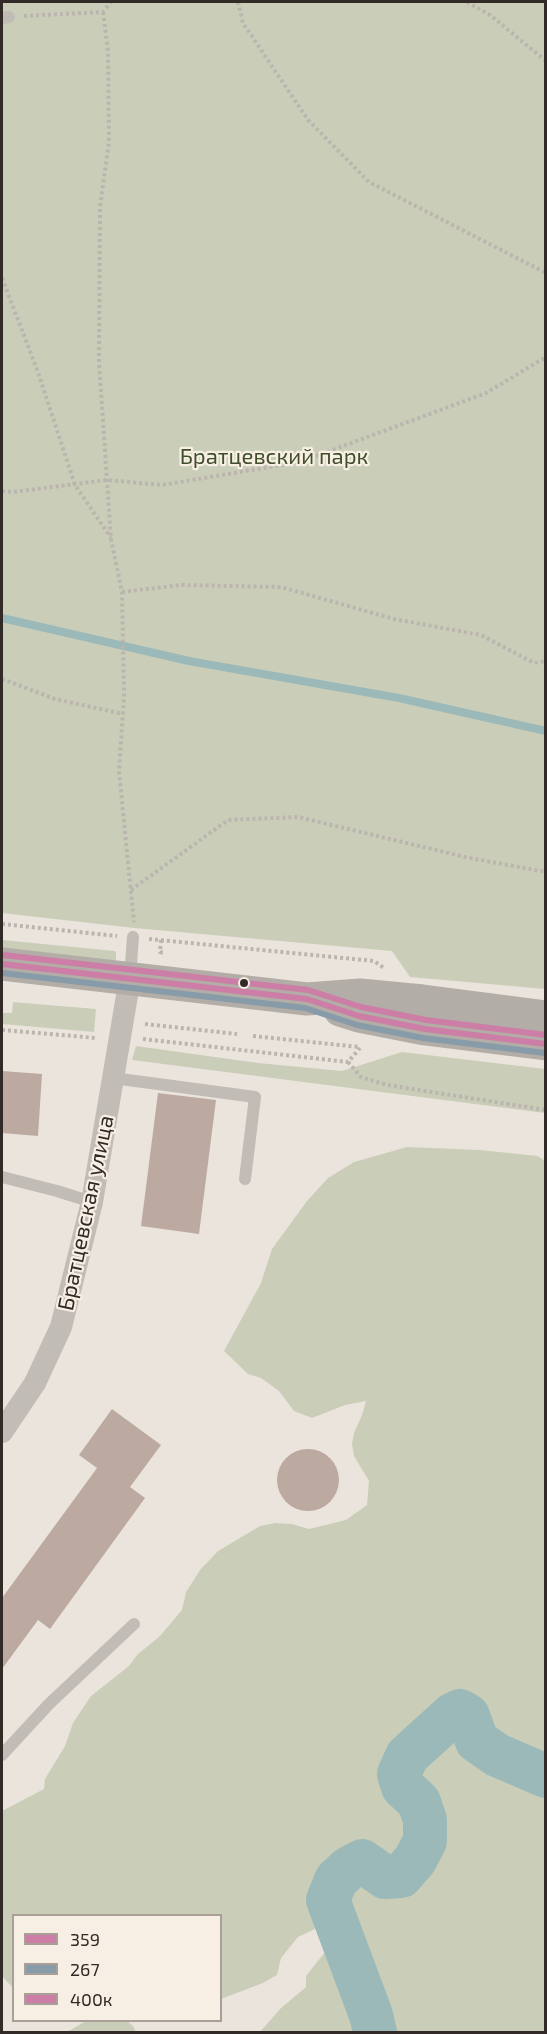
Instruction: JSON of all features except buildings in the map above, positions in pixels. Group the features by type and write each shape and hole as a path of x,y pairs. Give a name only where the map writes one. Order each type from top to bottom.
{"main road":[{"path":"2,964 307,999 360,995 546,1017"},
{"path":"307,999 358,1016 425,1029 546,1044"}],"street":[{"name":"Братцевская улица","path":"2,1432 35,1383 61,1327 92,1202 130,978"}],"lane":[{"path":"130,978 134,937"},
{"path":"113,1078 255,1097 244,1179"},
{"path":"2,1178 92,1202"},
{"path":"2,1755 49,1704 134,1624"}],"path":[{"path":"111,2 103,12 108,51 109,142 100,207 99,363 111,539 122,592 124,696 119,772 134,937"},
{"path":"238,2 243,23 308,120 369,182 546,273"},
{"path":"467,2 490,15 546,61"},
{"path":"5,18 103,12"},
{"path":"2,278 38,372 75,485 111,539"},
{"path":"2,491 13,492 107,480 162,485 300,462 486,393 546,357"},
{"path":"122,592 182,585 281,587 394,619 481,635 534,663 546,661"},
{"path":"2,679 56,699 123,714"},
{"path":"130,890 228,820 298,817 465,857 546,872"},
{"path":"2,924 374,961"},
{"path":"161,940 160,952 172,954"},
{"path":"159,1025 237,1034"},
{"path":"2,1030 120,1038 348,1062 361,1077 387,1085 546,1110"},
{"path":"253,1036 360,1048 348,1062"}],"green space":[{"name":"Братцевский парк","path":"2,2 545,2 545,989 410,977 392,951 134,928 2,913"},
{"path":"2,940 115,951 116,961 2,949"},
{"path":"13,1002 96,1009 94,1032 2,1024 2,1013 12,1013"},
{"path":"136,1046 258,1063 342,1071 402,1052 545,1069 545,1113 132,1060"},
{"path":"407,1147 480,1150 538,1156 545,1161 545,2032 260,2032 280,2009 306,1987 306,1976 345,1927 348,1894 323,1922 298,1937 281,1958 277,1975 263,1983 222,1999 222,1914 12,1914 12,1987 2,1976 2,1811 44,1789 45,1779 65,1746 73,1723 91,1696 129,1666 137,1655 160,1636 182,1610 186,1592 200,1570 218,1551 260,1526 275,1523 292,1524 309,1529 346,1520 367,1505 369,1481 354,1456 352,1444 366,1401 345,1405 312,1418 294,1411 279,1391 261,1378 248,1374 224,1351 261,1283 272,1249 307,1201 328,1178 354,1162"},
{"path":"84,2022 128,2022 136,2032 67,2032"}],"waterway":[{"path":"2,618 189,661 399,698 546,731"},
{"path":"375,2032 371,2015 328,1900 336,1880 349,1868 362,1861 385,1877 401,1876 415,1860 425,1841 425,1820 419,1802 403,1787 399,1774 407,1756 452,1715 460,1711 468,1716 477,1741 497,1755 546,1776"}],"transit line":[{"name":"400к","path":"3,955 308,990 361,1007 426,1020 546,1035"},
{"name":"359","path":"2,964 307,999 359,1016 425,1029 546,1044"},
{"name":"267","path":"2,973 305,1008 357,1025 423,1038 545,1053"}]}
